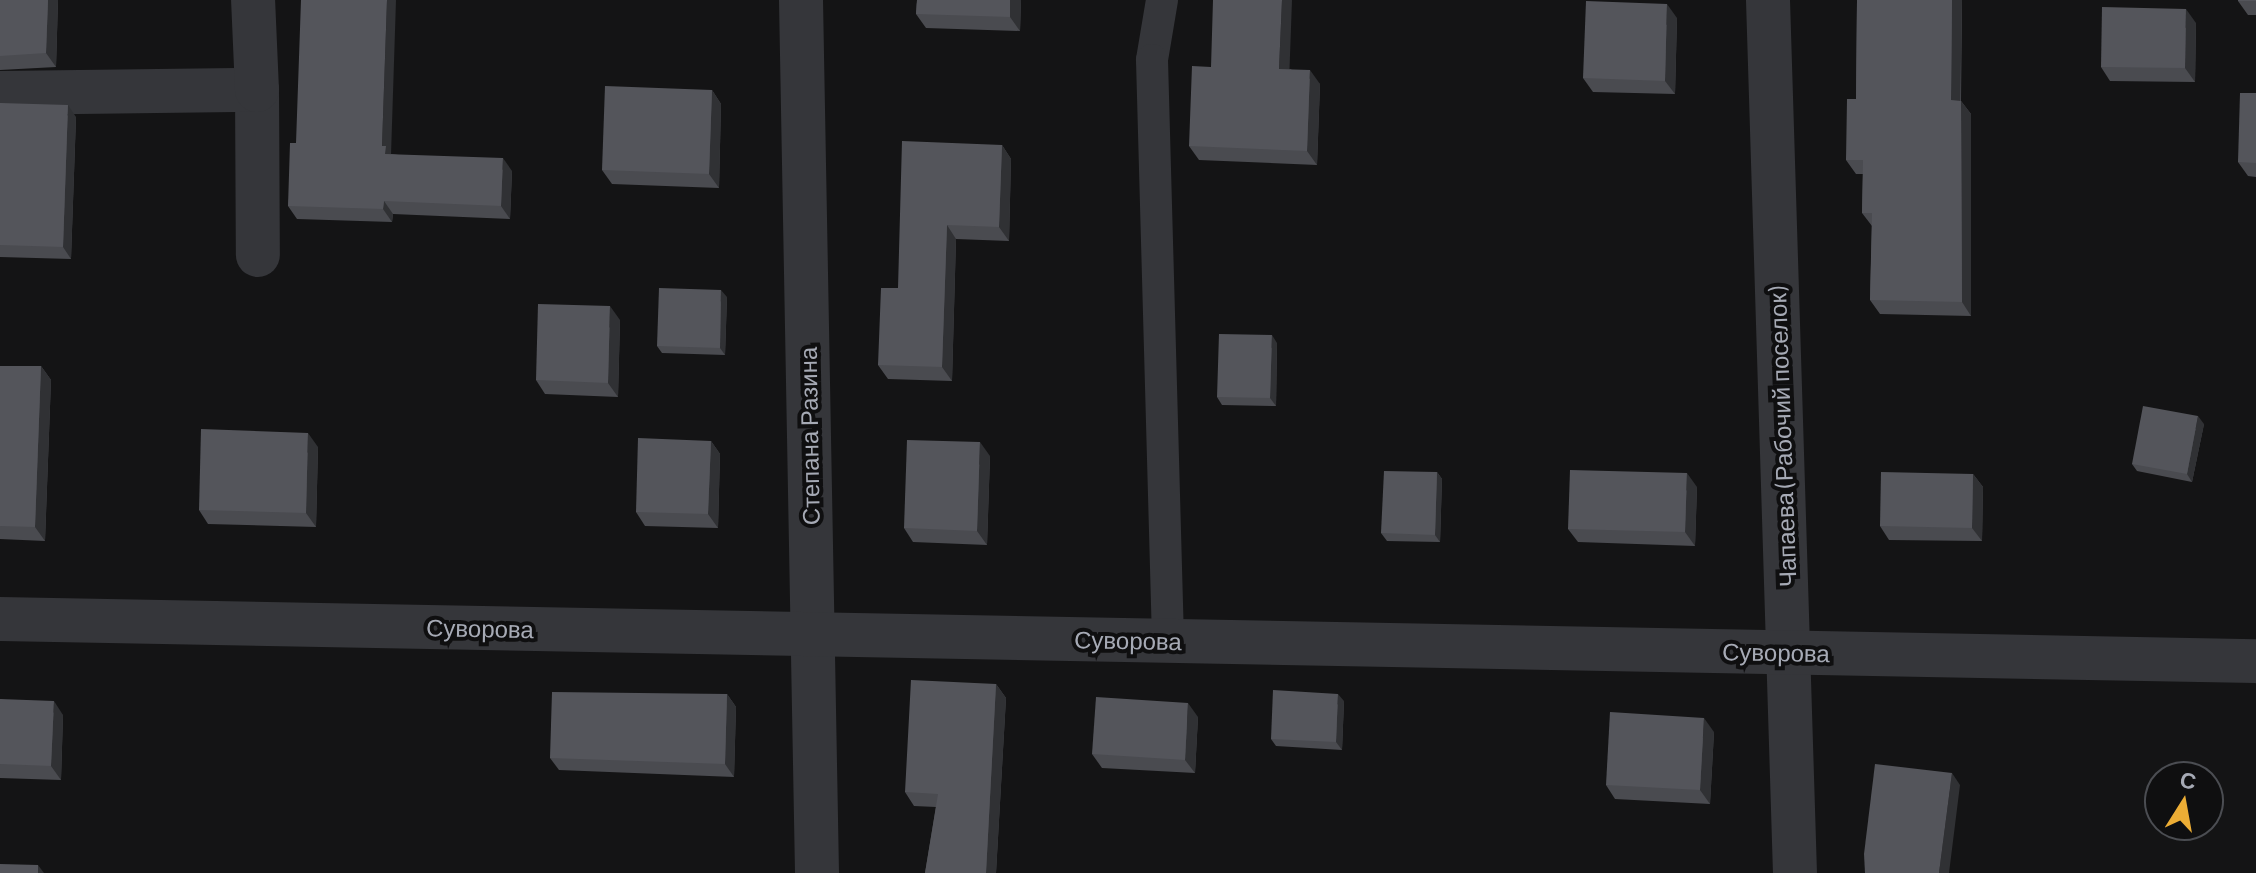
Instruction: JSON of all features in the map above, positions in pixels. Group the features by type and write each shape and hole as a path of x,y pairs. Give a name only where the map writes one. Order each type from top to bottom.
{"street":[{"path":"253,0 258,255"},
{"name":"Степана Разина","path":"801,0 817,873"},
{"name":"Чапаева (Рабочий поселок)","path":"1768,0 1795,873"},
{"path":"0,93 257,90"},
{"name":"Суворова","path":"0,619 2256,661"}],"lane":[{"path":"1162,0 1152,60 1168,641"}],"building":[{"path":"0,0 48,0 46,53 0,56"},
{"path":"301,0 387,0 382,146 386,146 385,154 503,158 501,206 384,201 383,209 288,206 290,143 296,143"},
{"path":"917,0 1010,0 1010,17 916,14"},
{"path":"1213,0 1282,0 1279,69 1310,70 1307,151 1189,146 1192,66 1211,67"},
{"path":"1857,0 1952,0 1951,100 1961,101 1962,302 1870,300 1872,213 1862,213 1863,160 1846,160 1847,99 1856,99"},
{"path":"1586,1 1667,4 1665,81 1583,78"},
{"path":"2102,7 2186,9 2185,68 2101,67"},
{"path":"605,86 712,90 709,174 602,170"},
{"path":"2240,93 2256,93 2256,163 2238,162"},
{"path":"0,103 68,105 63,247 0,245"},
{"path":"902,141 1002,145 999,227 947,225 942,367 878,365 881,288 898,288"},
{"path":"659,288 721,290 720,348 657,346"},
{"path":"538,304 610,306 608,383 536,380"},
{"path":"1219,334 1272,335 1270,398 1217,397"},
{"path":"0,366 41,366 35,527 0,526"},
{"path":"2143,406 2198,416 2187,474 2132,464"},
{"path":"201,429 308,433 306,513 199,510"},
{"path":"638,438 711,441 708,514 636,512"},
{"path":"907,440 980,442 977,531 904,528"},
{"path":"1570,470 1687,473 1685,532 1568,529"},
{"path":"1384,471 1437,472 1435,535 1381,533"},
{"path":"1881,472 1973,474 1972,528 1880,526"},
{"path":"911,680 996,684 986,873 925,873 938,794 905,792"},
{"path":"1273,690 1338,694 1336,742 1271,739"},
{"path":"552,692 727,694 725,764 550,758"},
{"path":"1096,697 1188,703 1185,760 1092,754"},
{"path":"0,699 54,701 51,766 0,764"},
{"path":"1610,712 1704,718 1700,790 1606,785"},
{"path":"1875,764 1952,773 1939,873 1865,873 1864,854"},
{"path":"0,864 38,865 38,873 0,873"}]}
